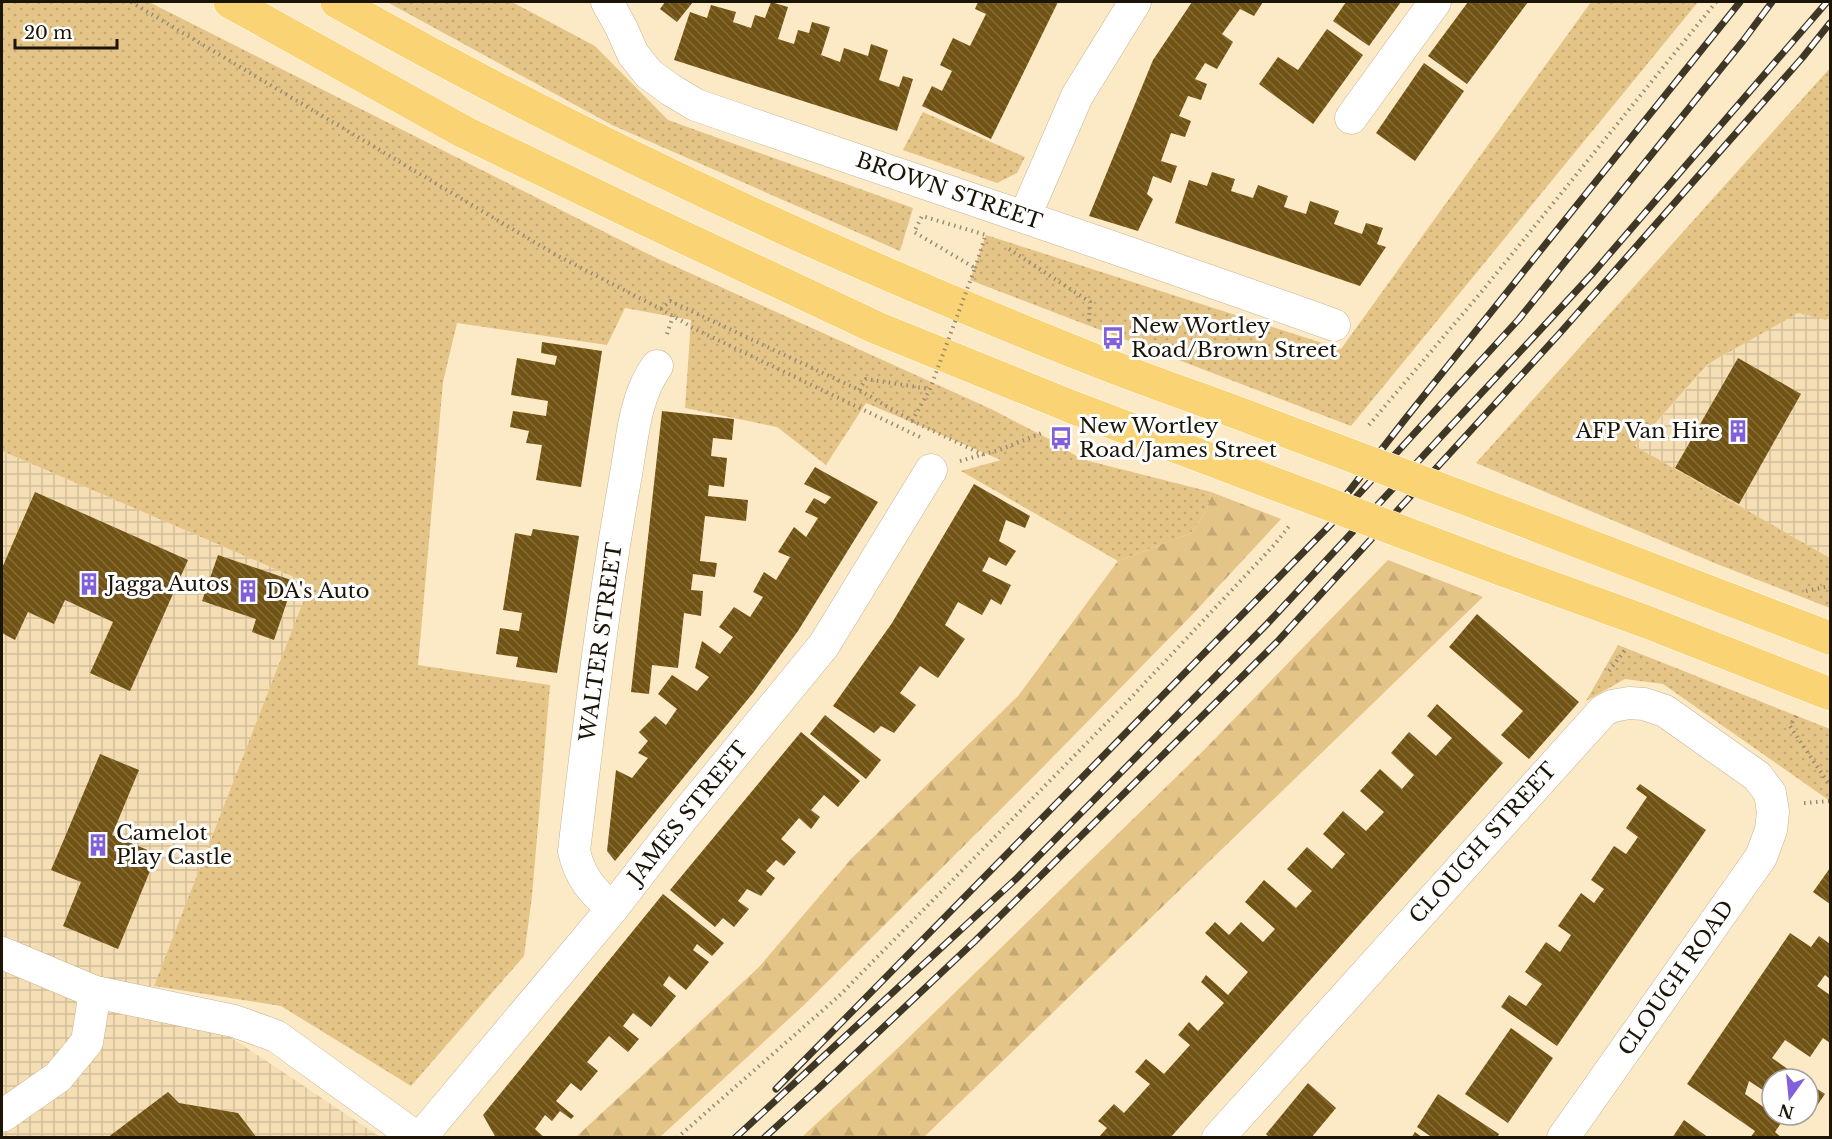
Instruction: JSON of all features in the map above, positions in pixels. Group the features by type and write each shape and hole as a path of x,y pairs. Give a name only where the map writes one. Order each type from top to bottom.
{"main road":[{"path":"230,2 464,132 877,328 1225,465 1647,622 1830,694"},
{"path":"337,2 410,43 612,147 935,295 1089,358 1830,638"}],"street":[{"name":"BROWN STREET","path":"607,2 633,54 644,67 671,90 696,105 1025,216 1334,324"},
{"path":"1025,216 1077,96 1136,2"},
{"path":"1351,118 1435,2"},
{"name":"WALTER STREET","path":"612,909 590,889 578,868 574,851 618,516 639,402 649,376 657,366"},
{"name":"JAMES STREET","path":"418,1137 612,909 684,816 824,645 943,463"},
{"name":"CLOUGH ROAD","path":"1563,1137 1761,857 1771,830 1773,812 1770,794 1757,776 1665,711 1644,704 1629,703 1612,706 1603,711"},
{"name":"CLOUGH STREET","path":"1218,1137 1603,711"},
{"path":"2,953 94,992 234,1021 276,1036 418,1137"},
{"path":"2,1116 58,1077 87,1042 94,992"}],"path":[{"path":"131,2 556,255 694,328 925,440"},
{"path":"1369,425 1483,290 1716,2"},
{"path":"975,268 914,232 922,216 986,235 995,240"},
{"path":"912,421 930,389 986,235"},
{"path":"1004,246 1090,302 1089,358"},
{"path":"661,309 670,301 859,390 912,421 984,455"},
{"path":"859,390 866,379 930,389"},
{"path":"943,463 984,455 1046,431 1069,405"},
{"path":"943,463 966,460"},
{"path":"677,1137 839,996 1126,703 1275,544 1297,516"},
{"path":"1603,711 1590,697 1647,622"},
{"path":"1798,711 1790,726 1830,786"}],"shaded area":[{"path":"1798,312 1826,320 1830,316 1830,558 1635,446 1709,364"},
{"path":"2,451 310,584 154,986 380,1137 2,1137"}],"green space":[{"path":"2,2 149,2 650,255 991,409 1053,441 1081,459 1211,492 1207,510 1191,533 1118,561 961,471 1001,460 866,403 826,465 777,427 685,408 691,320 625,308 607,345 457,323 443,382 418,665 550,685 532,896 524,956 411,1086 281,1006 154,986 310,584 2,451"},
{"path":"387,2 512,2 595,46 668,120 913,208 900,251 612,125"},
{"path":"1591,2 1698,2 1351,426 970,280 986,235 1341,349"},
{"path":"1830,68 1830,316 1826,320 1798,313 1708,364 1635,446 1830,558 1830,608 1717,564 1476,463"},
{"path":"923,112 1025,157 1017,173 997,183 903,150"},
{"path":"1211,492 1281,519 1191,616 1041,769 804,1005 660,1137 576,1137 759,967 852,858 1018,696 1118,561 1191,533 1207,510"},
{"path":"1388,560 1483,597 924,1137 802,1137 898,1048 1205,749"},
{"path":"1618,645 1830,729 1830,801 1663,684 1625,679 1586,701"}],"building":[{"path":"665,2 693,2 677,22 660,9"},
{"path":"771,2 788,7 778,39 794,44 798,30 809,33 812,22 830,27 821,55 840,62 844,48 868,56 871,44 888,50 879,80 899,87 903,76 913,79 897,131 674,60 690,12 707,18 711,5 736,12 733,22 751,28 755,15 765,18"},
{"path":"978,2 1058,2 991,139 922,106 932,86 942,91 952,71 940,65 953,38 970,46 986,14 975,9"},
{"path":"1192,2 1263,2 1254,16 1240,9 1222,34 1233,42 1217,69 1205,63 1195,79 1207,84 1201,100 1188,96 1179,116 1191,121 1185,137 1171,133 1161,161 1177,166 1171,183 1153,176 1147,194 1153,199 1138,231 1089,216 1153,60"},
{"path":"1346,2 1401,2 1369,46 1333,21"},
{"path":"1468,2 1528,2 1467,84 1428,56"},
{"path":"1327,29 1363,55 1313,124 1259,84 1278,57 1298,70"},
{"path":"1424,63 1464,91 1415,161 1376,133"},
{"path":"1212,172 1235,179 1231,191 1253,198 1258,185 1288,196 1284,207 1306,214 1310,201 1339,211 1334,224 1362,234 1366,223 1383,228 1377,244 1386,247 1360,286 1175,223 1189,180 1207,186"},
{"path":"542,342 602,351 581,487 536,480 542,445 526,443 529,431 510,427 513,411 546,416 548,401 511,395 517,358 555,365 557,356 541,353"},
{"name":"AFP Van Hire","path":"1738,358 1801,394 1739,504 1675,468"},
{"path":"662,411 734,419 732,440 713,438 711,456 727,458 724,487 709,485 708,496 748,500 746,521 705,516 700,561 717,563 715,577 693,574 691,590 703,591 701,616 684,613 678,668 652,665 649,694 631,692"},
{"path":"815,467 878,502 798,631 753,693 615,861 607,851 616,770 632,778 648,758 638,753 648,741 639,732 655,716 666,725 677,709 658,694 672,675 697,691 709,677 695,668 702,641 720,654 733,637 719,627 734,607 750,617 763,597 753,592 764,572 776,580 790,557 778,552 794,527 806,537 818,518 805,512 814,498 825,504 831,497 804,484"},
{"path":"974,484 1030,516 1025,528 1006,520 999,541 1016,551 1006,566 989,557 982,571 1011,585 1001,605 991,599 982,615 958,602 945,625 965,639 938,678 920,666 900,693 916,705 894,733 881,726 874,733 833,706 892,623"},
{"name":"Jagga Autos","path":"35,492 188,560 130,691 90,673 113,622 65,600 54,624 28,612 15,640 2,633 2,568"},
{"path":"533,529 579,536 557,673 516,667 518,657 496,654 500,628 519,631 522,613 503,610 515,533 531,536"},
{"name":"DA's Auto","path":"218,555 294,581 274,640 252,632 256,619 202,601"},
{"path":"1477,614 1579,702 1529,759 1501,735 1523,711 1449,647"},
{"path":"1437,704 1503,763 1170,1138 1098,1138 1107,1128 1098,1121 1114,1104 1124,1113 1150,1084 1135,1072 1146,1059 1164,1074 1190,1045 1178,1035 1189,1022 1198,1031 1224,1003 1201,982 1206,975 1228,995 1248,972 1205,933 1215,922 1229,935 1241,922 1263,942 1275,929 1245,902 1264,880 1296,908 1312,891 1287,869 1307,847 1332,869 1345,854 1323,834 1343,811 1366,831 1384,812 1360,791 1380,769 1402,789 1414,775 1391,753 1409,732 1436,756 1452,738 1427,716"},
{"path":"825,715 881,760 866,779 810,734"},
{"path":"801,732 860,781 838,807 824,795 811,810 820,817 811,829 799,818 781,839 796,852 784,866 776,860 766,871 775,878 761,896 747,889 738,901 749,909 734,927 723,918 715,927 670,890"},
{"name":"Camelot Play Castle","path":"100,754 139,770 112,835 157,854 118,949 63,926 81,882 51,870"},
{"path":"1640,784 1706,830 1557,1046 1501,1007 1509,995 1526,1006 1542,984 1525,972 1546,942 1560,952 1571,935 1558,926 1581,893 1594,903 1604,889 1591,880 1614,846 1626,854 1638,837 1626,828 1647,797 1636,789"},
{"path":"1830,868 1830,904 1813,892"},
{"path":"663,894 724,943 712,956 697,944 693,950 709,962 686,990 669,976 663,985 676,996 651,1027 633,1013 623,1026 639,1039 628,1052 609,1036 587,1062 598,1071 581,1091 571,1083 556,1101 574,1116 571,1119 560,1111 552,1121 545,1115 535,1129 545,1138 496,1138 483,1115"},
{"path":"1790,933 1811,947 1819,936 1830,944 1830,979 1825,975 1817,986 1830,995 1830,1043 1823,1038 1810,1057 1785,1040 1772,1058 1785,1067 1760,1067 1760,1088 1749,1081 1745,1094 1760,1105 1760,1127 1778,1127 1775,1132 1782,1138 1750,1138 1755,1131 1687,1084"},
{"path":"1511,1028 1553,1058 1508,1123 1465,1094"},
{"path":"1308,1083 1336,1108 1311,1138 1270,1138 1266,1134"},
{"path":"1820,1091 1825,1094 1820,1101"},
{"path":"168,1092 179,1103 238,1113 257,1138 107,1138"},
{"path":"1438,1094 1499,1134 1497,1138 1433,1138 1417,1127"},
{"path":"1684,1120 1709,1138 1672,1138"},
{"path":"1415,1132 1423,1138 1411,1138"}],"railway":[{"path":"1340,503 1740,2"},
{"path":"776,1089 1336,519 1519,319 1772,2"},
{"path":"735,1138 1017,878 1267,624 1593,273 1827,2"},
{"path":"764,1138 975,941 1277,642 1560,333 1803,57 1830,23"}],"place":[{"name":"New Wortley Road/Brown Street","path":"1113,338"},
{"name":"AFP Van Hire","path":"1738,431"},
{"name":"New Wortley Road/James Street","path":"1061,438"},
{"name":"Jagga Autos","path":"89,584"},
{"name":"DA's Auto","path":"248,591"},
{"name":"Camelot Play Castle","path":"98,845"}]}
